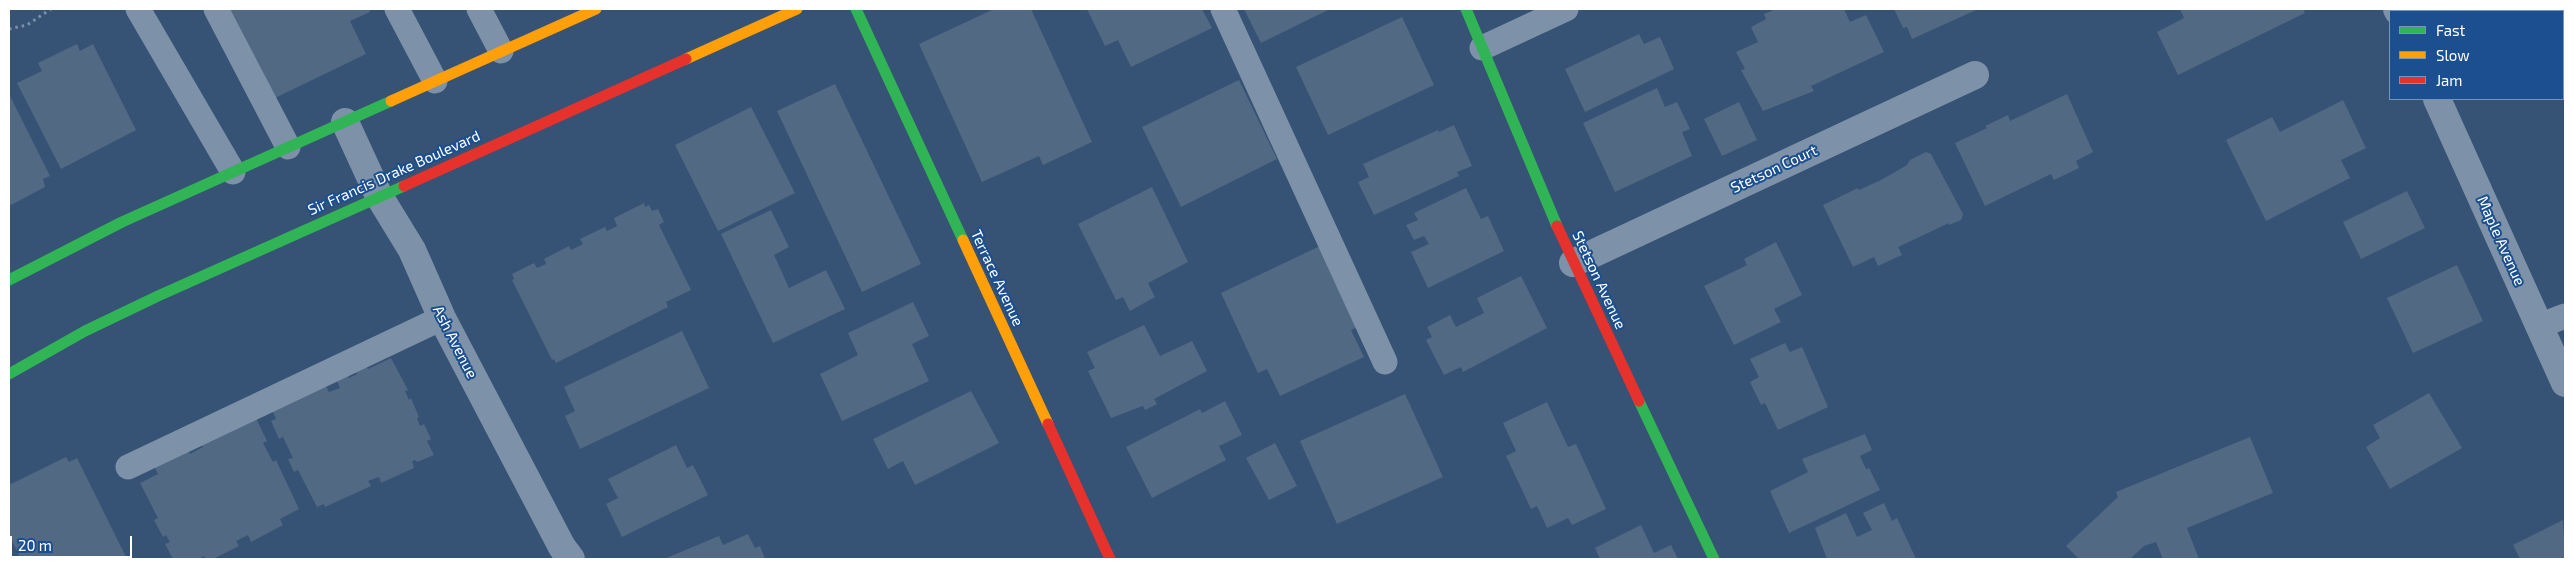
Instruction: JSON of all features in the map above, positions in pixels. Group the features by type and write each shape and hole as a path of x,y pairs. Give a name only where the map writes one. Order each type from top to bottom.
{"main road":[{"path":"9,280 106,230 596,9"},
{"name":"Sir Francis Drake Boulevard","path":"9,374 85,331 379,196 797,9"},
{"name":"Terrace Avenue","path":"856,9 1110,559"},
{"name":"Stetson Avenue","path":"1466,9 1573,263 1714,559"}],"street":[{"name":"Stetson Court","path":"1573,263 1975,75"},
{"name":"Maple Avenue","path":"2437,100 2565,383"},
{"name":"Ash Avenue","path":"345,122 379,196 412,250 442,318 562,547 571,559"}],"lane":[{"path":"138,9 233,172"},
{"path":"216,9 288,147"},
{"path":"397,9 435,81"},
{"path":"479,9 502,51"},
{"path":"1223,9 1386,362"},
{"path":"1482,48 1566,9"},
{"path":"2540,326 2565,316"},
{"path":"128,467 442,318"}],"path":[{"path":"9,29 27,25 51,9"}],"building":[{"path":"220,9 369,9 370,12 350,21 366,54 275,98 260,66 250,71"},
{"path":"994,9 1031,9 1092,142 1043,165 1039,156 982,182 919,44"},
{"path":"1087,9 1202,9 1212,28 1131,67 1118,40 1105,46"},
{"path":"1244,9 1330,9 1261,43"},
{"path":"1776,9 1844,9 1850,22 1866,15 1884,52 1811,86 1814,91 1763,111 1741,70 1745,69 1736,52 1758,42 1751,27 1766,19 1764,14"},
{"path":"1894,9 1986,9 1976,10 1912,39 1907,27 1903,28"},
{"path":"2180,9 2303,9 2305,13 2178,75 2157,32 2184,18"},
{"path":"1402,17 1434,85 1328,135 1296,67"},
{"path":"1639,34 1644,44 1660,37 1674,69 1585,112 1565,69"},
{"path":"77,44 80,51 93,44 136,130 61,169 17,83 42,71 38,63"},
{"path":"1239,80 1277,159 1181,207 1142,127"},
{"path":"835,84 921,264 862,292 777,111"},
{"path":"1657,88 1665,107 1677,102 1690,129 1682,132 1692,156 1615,192 1583,123"},
{"path":"9,94 50,176 43,179 45,187 11,205 9,201"},
{"path":"2067,94 2093,152 2076,161 2079,168 2054,180 2051,174 1985,206 1955,143 1987,128 1985,126 2008,115 2010,121"},
{"path":"2343,100 2366,148 2341,160 2350,178 2266,221 2226,140 2272,117 2280,132"},
{"path":"1739,102 1757,140 1722,156 1704,119"},
{"path":"751,107 795,193 718,231 675,145"},
{"path":"1454,125 1472,166 1457,172 1459,176 1374,215 1358,182 1369,177 1363,164 1438,130 1439,132"},
{"path":"1926,152 1931,154 1963,214 1961,220 1949,225 1949,223 1898,247 1902,255 1878,266 1874,257 1853,267 1823,205 1858,188 1859,190 1881,180 1907,165 1910,160"},
{"path":"1152,187 1188,262 1148,283 1155,297 1130,311 1123,297 1116,300 1078,224"},
{"path":"1466,188 1481,219 1488,216 1504,251 1428,288 1411,252 1429,244 1424,236 1414,240 1406,225 1418,220 1414,213"},
{"path":"2407,191 2425,228 2361,259 2343,222"},
{"path":"644,203 645,207 649,205 652,211 658,209 664,222 659,225 691,290 666,302 668,307 556,363 554,359 552,360 512,280 514,279 512,274 534,263 537,268 546,264 544,259 569,246 571,250 583,244 580,239 605,227 607,231 617,226 614,218"},
{"path":"771,210 789,247 774,255 789,288 826,270 845,309 773,343 721,234"},
{"path":"1776,242 1802,295 1774,309 1781,322 1734,345 1704,286 1747,265 1744,259"},
{"path":"1320,246 1358,327 1351,330 1364,357 1280,396 1267,369 1258,373 1221,293"},
{"path":"2457,265 2483,321 2413,353 2387,298"},
{"path":"1521,276 1547,328 1463,372 1461,367 1444,375 1426,340 1432,337 1427,327 1450,315 1456,327 1484,313 1477,298"},
{"path":"913,302 929,336 912,344 929,381 842,421 820,374 858,355 848,333"},
{"path":"1144,325 1160,356 1192,341 1207,371 1154,399 1157,404 1145,410 1143,406 1111,418 1088,371 1095,368 1087,352"},
{"path":"682,331 709,388 580,449 565,416 575,411 564,387"},
{"path":"1785,343 1790,352 1802,347 1828,407 1778,430 1765,403 1761,405 1750,382 1759,377 1750,359"},
{"path":"391,358 408,390 405,391 409,400 411,398 419,417 417,418 420,426 424,424 431,439 427,441 434,455 417,462 415,460 412,461 414,468 381,483 379,477 368,481 371,486 325,507 324,504 317,507 298,470 294,472 288,459 293,458 283,437 279,439 271,421 276,419 272,410 326,386 329,392 340,388 336,379 347,373 349,378 357,374 356,371 366,366 368,369"},
{"path":"971,391 999,443 915,485 903,461 888,469 873,439"},
{"path":"2429,393 2462,448 2390,489 2366,447 2380,438 2373,425"},
{"path":"1405,394 1443,477 1337,524 1300,441"},
{"path":"1225,401 1242,435 1219,446 1226,460 1152,498 1126,447 1200,409 1202,413"},
{"path":"1547,402 1568,447 1576,444 1606,509 1572,525 1568,518 1547,528 1537,506 1531,509 1506,456 1516,451 1503,423"},
{"path":"256,418 267,441 263,443 273,462 276,460 299,509 280,519 283,525 251,542 248,535 236,541 239,546 213,559 206,559 204,556 199,559 173,559 165,544 170,542 166,535 163,537 154,520 158,518 140,483 158,474 154,466 188,449 190,454 203,447 200,442"},
{"path":"1865,434 1872,450 1860,456 1866,469 1869,468 1880,490 1789,533 1770,491 1808,472 1802,459"},
{"path":"2250,437 2273,493 2187,528 2199,559 2163,559 2156,542 2144,546 2130,559 2079,559 2066,546 2118,497 2116,492"},
{"path":"1275,443 1297,486 1269,500 1246,458"},
{"path":"676,445 687,468 693,465 708,495 622,537 606,504 618,498 608,479"},
{"path":"66,457 69,462 77,458 127,559 21,559 9,535 9,485"},
{"path":"1884,503 1892,521 1897,518 1916,559 1827,559 1815,528 1846,513 1857,537 1872,530 1863,513"},
{"path":"2563,520 2565,559 2520,559 2513,545"},
{"path":"1641,525 1654,553 1671,545 1678,559 1600,559 1595,548"},
{"path":"748,534 755,548 760,546 765,559 664,559 719,536 723,545"}],"traffic: fast":[{"path":"856,9 963,240"},
{"path":"1466,9 1557,226"},
{"path":"9,280 122,222 391,101"},
{"path":"9,374 85,331 158,296 404,186"},
{"path":"1639,401 1714,559"}],"traffic: slow":[{"path":"391,101 596,9"},
{"path":"686,59 797,9"},
{"path":"963,240 1048,424"}],"traffic: jam":[{"path":"404,186 686,59"},
{"path":"1557,226 1639,401"},
{"path":"1048,424 1110,559"}]}
